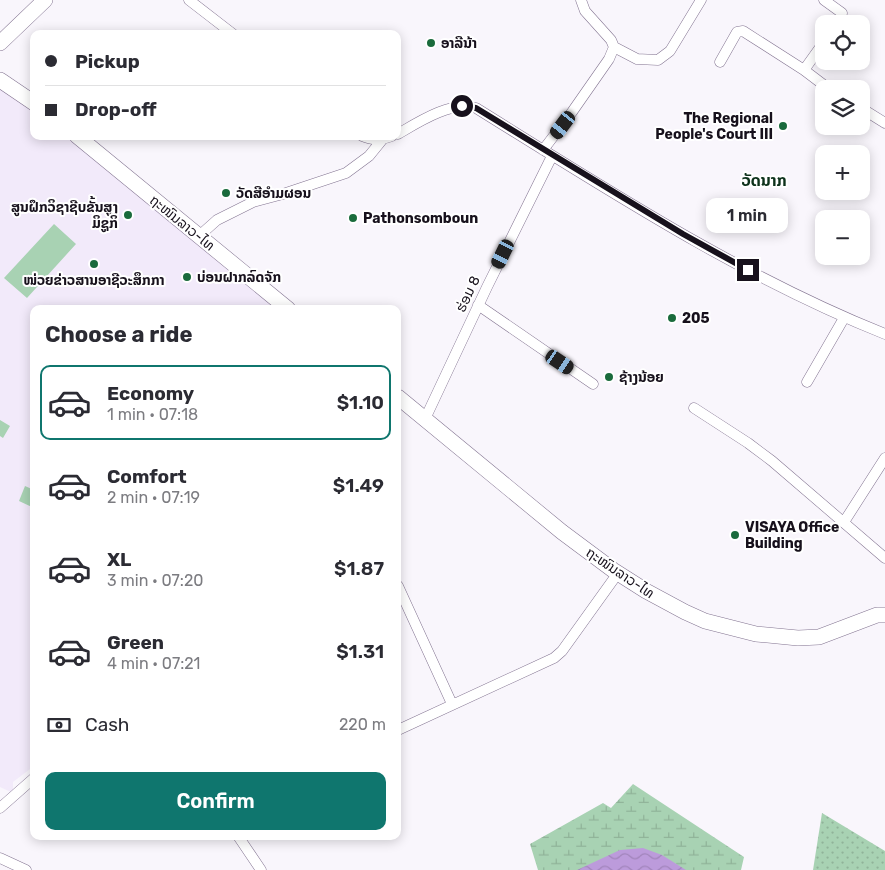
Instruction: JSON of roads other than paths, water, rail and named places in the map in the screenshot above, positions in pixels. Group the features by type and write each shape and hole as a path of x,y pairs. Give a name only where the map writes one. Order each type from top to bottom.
{"street":[{"path":"0,43 45,0"},
{"path":"189,0 228,30"},
{"path":"581,0 585,11 611,40 614,47 637,59 658,60 670,51 701,0"},
{"path":"824,0 835,3 841,15"},
{"path":"720,62 737,32 743,31 817,80"},
{"name":"ຮ່ອມ 8","path":"425,418 548,153 572,112 609,58 614,47"},
{"path":"804,70 815,55"},
{"path":"0,80 30,100"},
{"path":"401,133 455,106 476,108 715,253 844,318 885,334"},
{"path":"870,113 885,122"},
{"name":"ຖະໜົນລາວ-ໄທ","path":"82,140 283,305"},
{"path":"374,140 382,140"},
{"path":"198,236 218,220 253,202 346,174 369,156 382,140"},
{"path":"478,305 593,384"},
{"path":"806,382 844,318"},
{"name":"ຖະໜົນລາວ-ໄທ","path":"401,399 562,532 618,573 646,592 705,621 766,636 798,638 819,637 878,615 885,615"},
{"path":"694,408 748,443 885,558"},
{"path":"844,522 885,458"},
{"path":"401,729 554,658 562,651 618,573"},
{"path":"401,593 452,704"},
{"path":"0,808 30,782"},
{"path":"241,840 261,870"},
{"path":"0,858 26,870"}],"water":[{"path":"643,848 662,855 686,870 577,870 620,850"}],"place":[{"name":"ອາລີນ້າ","path":"431,43"},
{"name":"The Regional People's Court III","path":"783,126"},
{"name":"ວັດສີອຳມຜອນ","path":"226,193"},
{"name":"ສູນຝຶກວິຊາຊີບຂັ້ນສູງ ມິຊູກິ","path":"128,215"},
{"name":"Pathonsomboun","path":"353,218"},
{"name":"ໜ່ວຍຂ່າວສານອາຊີວະສຶກກາ","path":"94,264"},
{"name":"ບ່ອນຝາກລົດຈັກ","path":"187,277"},
{"name":"205","path":"672,318"},
{"name":"ຊ້າງນ້ອຍ","path":"609,377"},
{"name":"VISAYA Office Building","path":"735,535"}],"district":[{"name":"ວັດນາກ","path":"764,180"}]}
